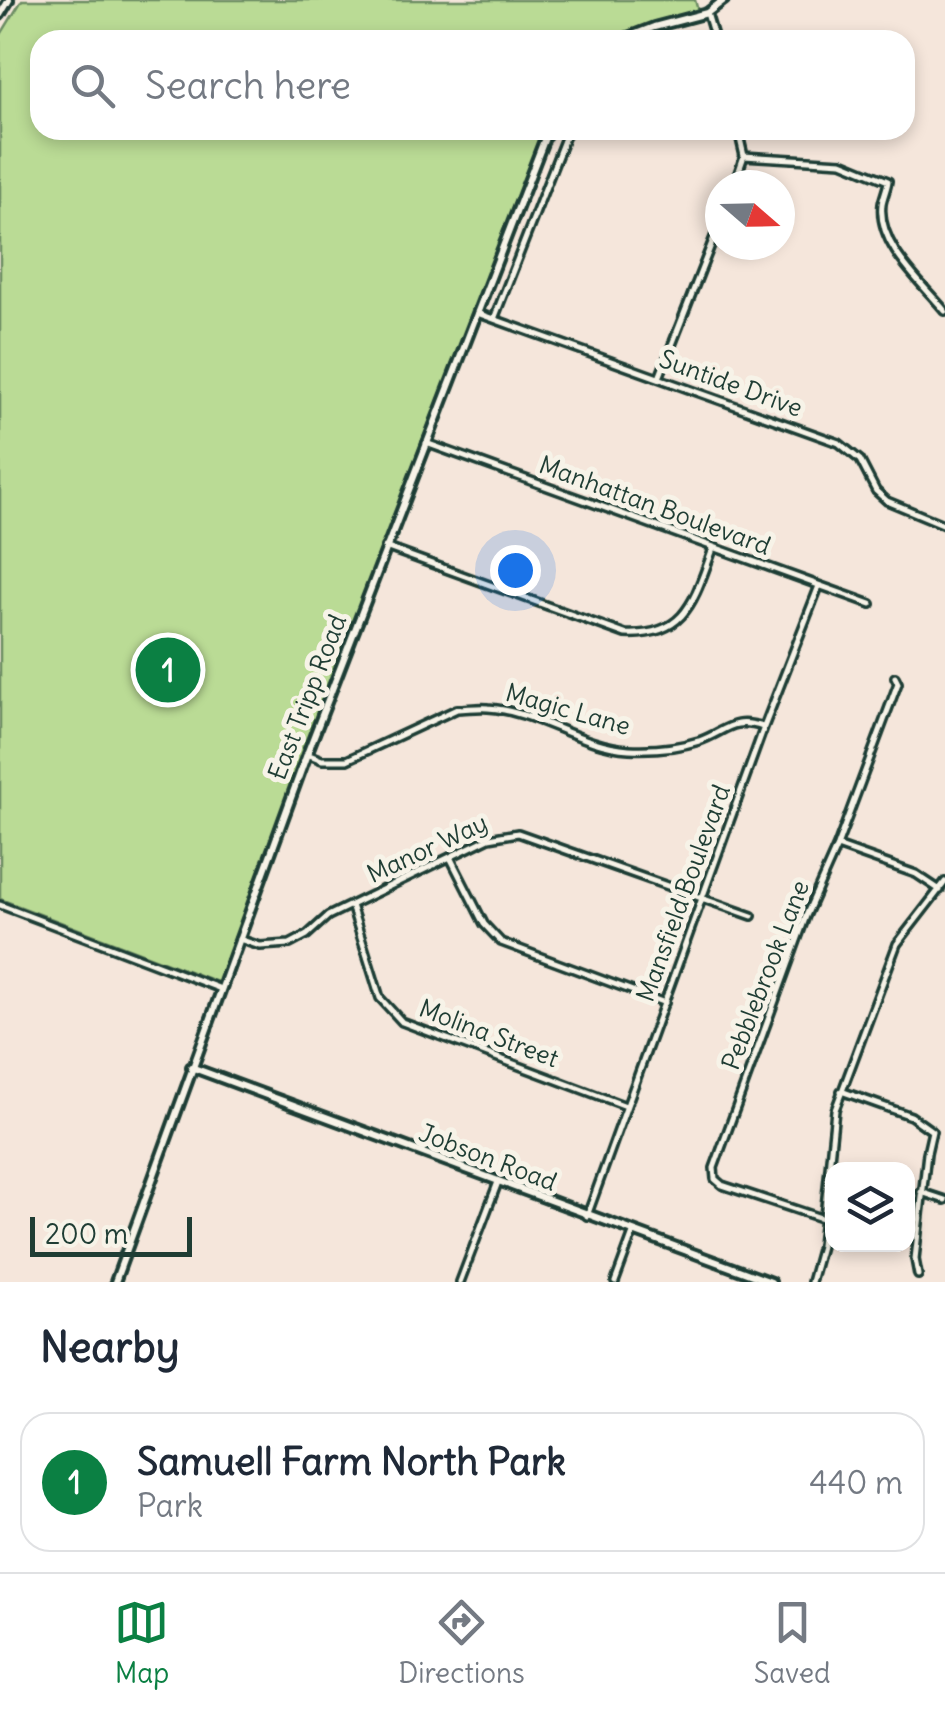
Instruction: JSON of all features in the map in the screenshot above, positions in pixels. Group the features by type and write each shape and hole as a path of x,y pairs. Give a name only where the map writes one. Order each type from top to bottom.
{"street":[{"path":"0,14 8,0"},
{"path":"652,30 707,13 724,0"},
{"path":"707,13 712,30"},
{"name":"East Tripp Road","path":"115,1282 307,754 544,140"},
{"path":"494,319 564,140"},
{"path":"739,170 744,156 740,140"},
{"path":"744,156 842,162 888,181 882,205 884,227 902,260 945,311"},
{"path":"659,378 705,260"},
{"name":"Suntide Drive","path":"477,313 839,443 860,460 876,491 886,501 945,526"},
{"name":"Manhattan Boulevard","path":"426,443 871,604"},
{"path":"385,547 625,634 642,635 666,629 691,604 713,550"},
{"name":"Mansfield Boulevard","path":"587,1216 819,586"},
{"name":"Pebblebrook Lane","path":"824,1219 722,1185 714,1174 806,916 838,846 898,684 895,677"},
{"name":"Magic Lane","path":"307,754 322,760 347,760 457,709 468,708 490,708 597,744 626,749 683,745 740,722 764,727"},
{"name":"Manor Way","path":"239,939 260,946 290,944 328,916 488,838 518,833 752,916"},
{"path":"838,846 916,874 940,890"},
{"path":"450,857 484,924 501,942 665,1003"},
{"path":"811,1282 820,1255 830,1136 841,1091 897,944 945,882"},
{"path":"0,905 220,989"},
{"name":"Molina Street","path":"351,905 380,998 402,1022 626,1106"},
{"name":"Jobson Road","path":"191,1067 771,1282"},
{"path":"841,1091 910,1116 932,1132 914,1259 918,1275"},
{"path":"460,1282 498,1182"},
{"path":"922,1192 945,1200"},
{"path":"615,1282 633,1233"}],"green space":[{"path":"22,0 695,0 698,11 636,30 30,30 30,140 540,140 422,441 220,983 0,899 0,36"}],"place":[{"name":"Samuell Farm North Park","path":"168,670"}]}
